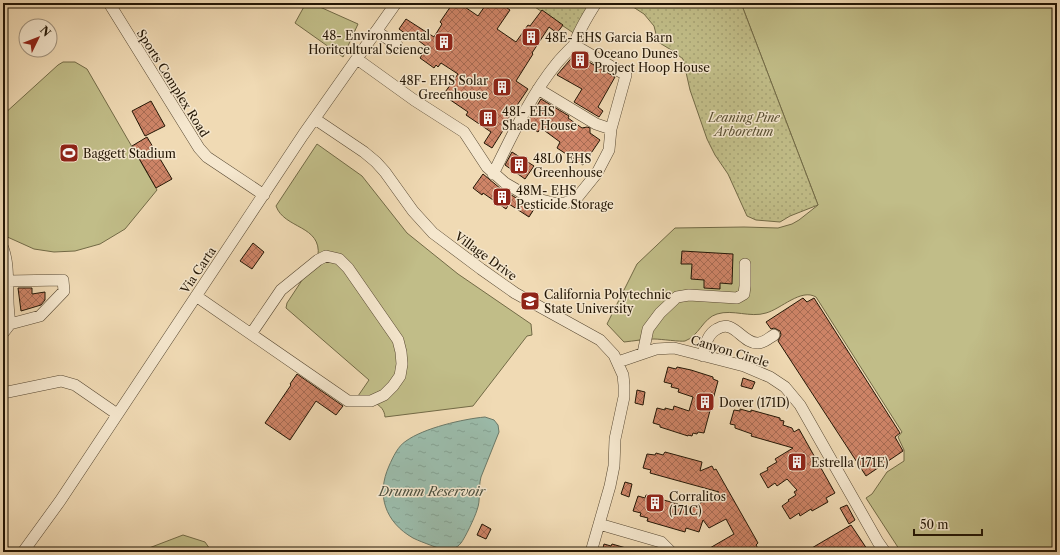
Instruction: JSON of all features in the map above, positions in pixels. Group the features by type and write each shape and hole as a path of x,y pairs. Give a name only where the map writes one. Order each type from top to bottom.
{"street":[{"name":"Sports Complex Road","path":"109,3 199,148 207,157 264,195"},
{"name":"Via Carta","path":"23,552 60,501 315,119 396,3"},
{"path":"493,174 538,89 557,62 574,45 577,35 596,3"},
{"path":"376,31 397,45"},
{"path":"357,59 401,91 464,132 487,167 493,174 505,183 529,197 554,203 565,203 576,199 597,173 609,150 611,129 626,75 574,45"},
{"path":"538,89 596,124 611,129"},
{"name":"Village Drive","path":"315,119 364,152 376,162 420,221 433,233 515,293 600,340 618,362 623,374 624,397 615,439 614,466 591,552"},
{"path":"3,248 8,267 10,324 3,334"},
{"path":"196,296 251,334 348,401 371,401 393,386 400,376 402,364 398,340 348,268 339,259 326,256 318,260 281,290 251,334"},
{"path":"643,353 648,329 660,313 678,298 689,295 737,298 744,294 745,264"},
{"path":"8,281 63,280 64,291 40,316 10,324"},
{"path":"703,356 710,335 719,327 726,326 732,328 749,341 757,343 762,342 774,335"},
{"name":"Canyon Circle","path":"618,362 656,349 674,348 744,366 770,377 785,387 800,405 885,552"},
{"path":"3,393 61,381 75,385 117,414"},
{"path":"599,524 661,542 671,552"}],"green space":[{"path":"306,3 311,3 358,24 343,57 295,23"},
{"path":"529,3 595,3 575,34"},
{"name":"Leaning Pine Arboretum","path":"627,3 741,3 818,205 790,216 780,222 756,220 747,216 728,174 715,155 707,139 690,90 683,59 658,42 654,26 644,14"},
{"path":"741,3 1057,3 1057,552 901,552 866,498 872,494 887,472 904,461 904,450 898,437 902,432 816,297 804,295 766,313 754,315 729,312 717,314 708,319 690,339 685,341 654,339 624,342 607,324 637,264 675,228 778,228 792,224 799,220 818,205"},
{"name":"Baggett Stadium","path":"63,62 75,62 87,69 157,190 125,229 100,244 75,251 54,252 34,249 3,235 3,115"},
{"path":"317,144 362,176 407,233 458,274 531,324 532,335 527,336 473,406 385,417 384,412 379,406 358,396 369,380 286,308 287,303 318,256 318,246 314,238 309,233 286,219 276,206"},
{"path":"183,535 205,542 212,552 147,552 149,548"}],"water":[{"name":"Drumm Reservoir","path":"485,417 494,420 498,425 499,432 481,477 477,510 461,543 454,549 446,550 434,547 403,532 390,516 383,497 385,477 396,452 406,441 433,428 455,422"}],"building":[{"path":"453,3 459,3 478,16 487,3 500,3 510,10 497,29 516,42 528,25 530,26 542,10 563,25 557,33 549,27 532,53 533,54 516,81 528,89 507,120 509,121 492,148 484,143 491,132 466,115 468,112 443,95 458,74 441,63 438,67 436,65 434,68 420,58 427,47 407,32 406,34 399,29 406,19 434,37 442,24 440,22"},
{"name":"Oceano Dunes Project Hoop House","path":"575,54 615,77 598,107 603,111 599,117 574,102 582,89 557,75"},
{"path":"541,99 569,116 568,118 582,128 590,128 590,133 600,140 583,165 557,148 560,142 541,128 538,132 526,124"},
{"path":"151,101 165,126 145,136 132,111"},
{"path":"147,137 172,179 156,188 132,146"},
{"name":"48L0 EHS Greenhouse","path":"512,152 534,166 525,179 505,165"},
{"path":"483,174 501,189 525,203 536,206 529,217 509,204 506,209 473,188"},
{"path":"253,243 264,252 252,269 240,261"},
{"path":"682,251 733,254 732,284 720,283 720,289 704,288 704,280 691,279 692,264 681,264"},
{"path":"18,288 32,288 32,294 45,292 45,300 41,305 21,311"},
{"path":"803,298 807,302 814,298 900,433 895,437 903,451 866,476 778,341 781,335 780,331 774,328 771,329 766,322"},
{"name":"Dover (171D)","path":"668,367 691,370 713,377 713,379 718,381 704,433 698,432 697,434 693,433 692,436 688,436 660,427 660,425 653,423 657,408 673,410 674,406 689,411 693,397 678,392 679,389 671,387 672,384 664,382"},
{"path":"297,374 343,406 336,415 316,401 290,440 265,423"},
{"path":"743,378 755,382 752,389 741,386"},
{"path":"637,390 645,392 643,405 635,403"},
{"name":"Estrella (171E)","path":"740,409 751,412 751,410 780,418 780,420 784,421 783,425 792,428 794,432 799,429 835,493 826,498 828,502 812,511 811,509 800,516 799,513 790,519 782,506 796,495 794,492 797,490 787,479 777,486 775,483 768,488 760,474 768,470 767,468 777,462 775,459 793,448 751,436 752,434 735,428 735,425 730,424 734,410 740,411"},
{"name":"Corralitos (171C)","path":"665,452 702,462 700,471 712,466 714,470 716,469 758,543 756,545 759,550 754,552 703,552 734,534 726,519 709,528 703,520 699,532 686,528 685,532 647,521 648,518 640,516 641,513 633,511 638,496 645,498 646,495 692,508 719,492 650,473 651,470 643,468 647,454 655,455 656,453 663,455"},
{"path":"625,482 632,484 629,497 621,494"},
{"path":"847,505 855,520 849,524 840,508"},
{"path":"482,524 491,529 486,539 477,535"},
{"path":"851,525 867,549 862,552 805,552"},
{"path":"604,544 611,546 612,544 633,550 633,552 602,552"}],"place":[{"name":"48E- EHS Garcia Barn","path":"531,37"},
{"name":"48- Environmental Horitcultural Science","path":"444,42"},
{"name":"Oceano Dunes Project Hoop House","path":"580,60"},
{"name":"48F- EHS Solar Greenhouse","path":"502,87"},
{"name":"48I- EHS Shade House","path":"488,118"},
{"name":"Baggett Stadium","path":"69,153"},
{"name":"48L0 EHS Greenhouse","path":"519,165"},
{"name":"48M- EHS Pesticide Storage","path":"502,197"},
{"name":"California Polytechnic State University","path":"530,301"},
{"name":"Dover (171D)","path":"705,402"},
{"name":"Estrella (171E)","path":"797,462"},
{"name":"Corralitos (171C)","path":"655,503"}]}
